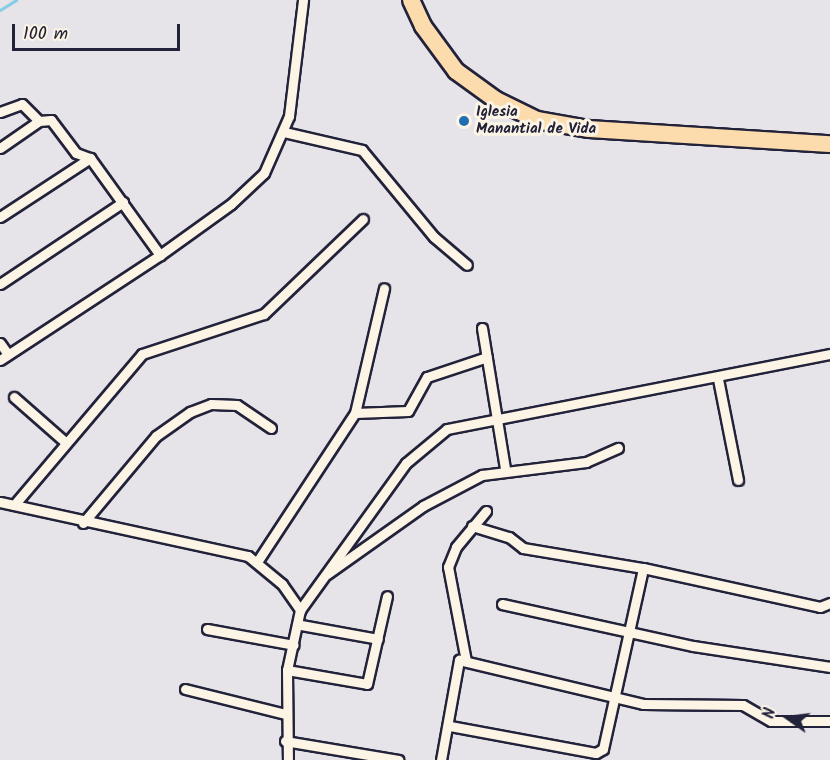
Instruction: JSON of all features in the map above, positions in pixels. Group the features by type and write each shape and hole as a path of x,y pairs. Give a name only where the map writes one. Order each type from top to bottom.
{"highway":[{"path":"411,0 423,26 456,71 496,100 537,120 589,129 830,144"}],"street":[{"path":"0,343 4,356 160,255 231,204 264,172 284,132 294,93 303,0"},
{"path":"0,112 22,104 39,121"},
{"path":"0,147 39,121 51,120 76,153 90,158 160,255"},
{"path":"284,132 362,150 434,237 467,265"},
{"path":"0,217 90,158"},
{"path":"0,284 123,201"},
{"path":"14,504 142,354 264,314 363,219"},
{"path":"257,562 355,413 384,288"},
{"path":"482,327 499,417 505,469"},
{"path":"288,760 285,741 287,670 300,625 300,610 406,463 447,429 499,417 718,379 830,354"},
{"path":"355,413 408,411 427,377 487,357"},
{"path":"718,379 738,480"},
{"path":"14,397 65,442"},
{"path":"83,523 156,436 190,412 211,404 237,405 271,428"},
{"path":"322,577 423,506 482,475 505,469 586,462 618,448"},
{"path":"0,502 83,523 222,550 257,562 282,584 300,610"},
{"path":"466,661 448,567 472,526 486,511"},
{"path":"472,526 509,537 523,548 643,568 820,607 830,603"},
{"path":"450,726 596,753 607,742 643,568"},
{"path":"287,670 367,684 387,596"},
{"path":"502,604 630,633 830,667"},
{"path":"300,625 378,639"},
{"path":"207,629 294,645"},
{"path":"441,760 450,726 459,660 617,694 643,704 743,705 771,721 830,721"},
{"path":"184,689 285,714"},
{"path":"285,741 398,760"}],"waterway":[{"path":"0,10 16,0"}],"place":[{"name":"Iglesia Manantial de Vida","path":"464,121"}]}
